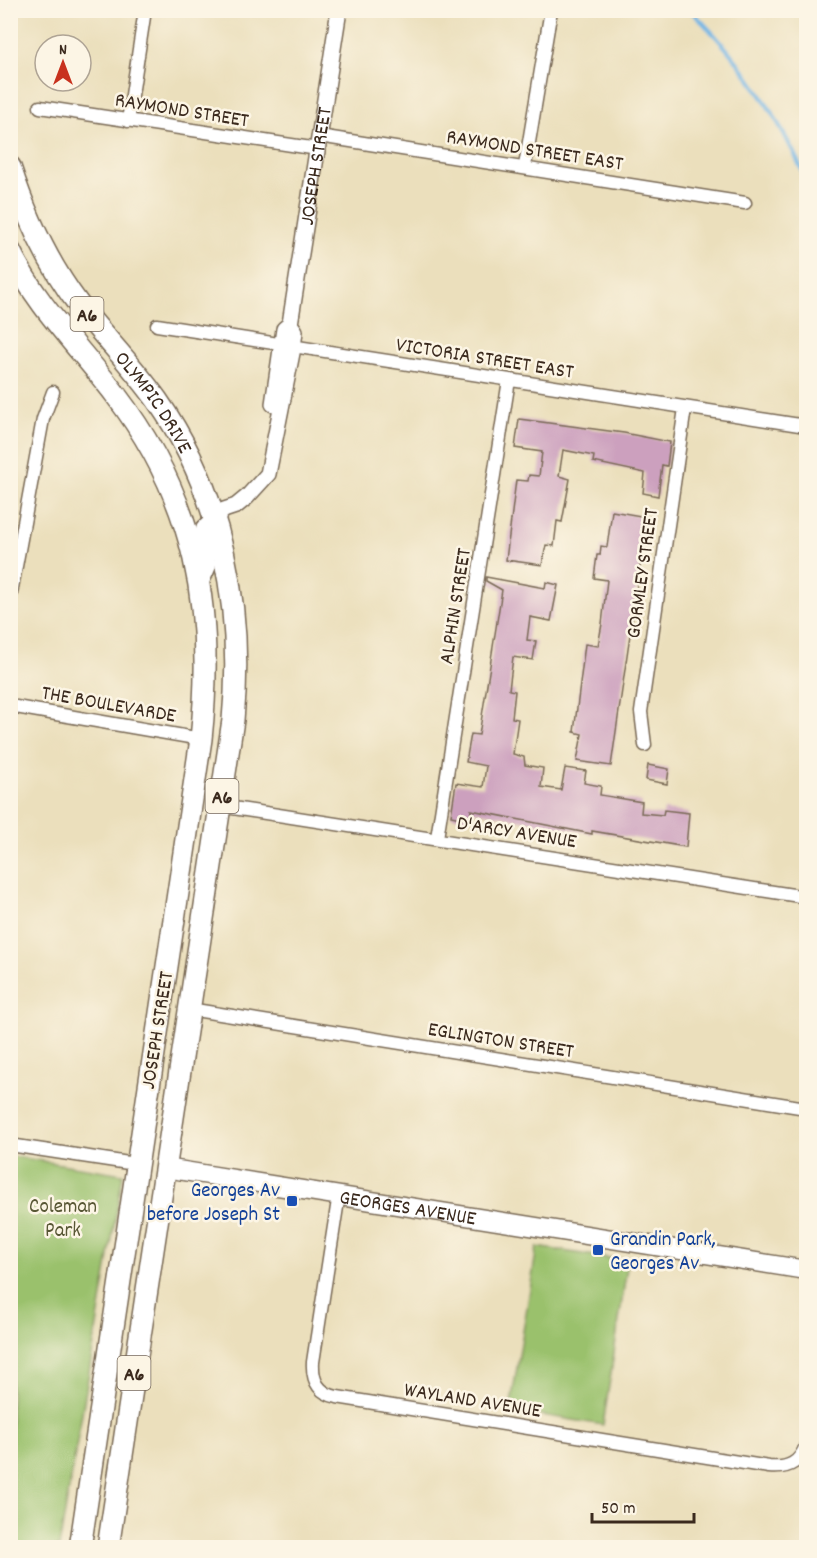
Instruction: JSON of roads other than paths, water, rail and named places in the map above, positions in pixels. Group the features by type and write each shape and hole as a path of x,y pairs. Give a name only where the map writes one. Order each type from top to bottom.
{"highway":[{"name":"OLYMPIC DRIVE","path":"10,167 35,233 51,262 79,304 159,402 219,514"},
{"name":"OLYMPIC DRIVE","path":"10,251 32,289 114,393 153,452 185,525 200,585"},
{"name":"JOSEPH STREET","path":"108,1548 233,720 237,664 233,601 219,514"},
{"name":"JOSEPH STREET","path":"80,1548 135,1164 201,739 207,683 206,640 200,585"},
{"name":"GEORGES AVENUE","path":"135,1164 165,1168"}],"main road":[{"name":"GEORGES AVENUE","path":"165,1168 807,1270"}],"street":[{"path":"128,121 146,10"},
{"name":"JOSEPH STREET","path":"200,585 208,567 204,528 219,514 236,506 247,497 268,474 287,347 295,331 290,324 339,10"},
{"path":"525,166 550,10"},
{"name":"RAYMOND STREET","path":"40,107 128,121 318,143"},
{"name":"RAYMOND STREET EAST","path":"318,143 525,166 745,202"},
{"name":"VICTORIA STREET EAST","path":"157,325 807,426"},
{"name":"ALPHIN STREET","path":"437,838 509,380"},
{"path":"10,599 43,419 53,392"},
{"name":"GORMLEY STREET","path":"645,745 641,712 685,408"},
{"name":"THE BOULEVARDE","path":"10,706 201,739"},
{"name":"D'ARCY AVENUE","path":"220,806 807,897"},
{"name":"EGLINGTON STREET","path":"189,1009 807,1108"},
{"name":"GEORGES AVENUE","path":"10,1145 135,1164"},
{"name":"WAYLAND AVENUE","path":"339,1194 313,1362 313,1377 321,1392 337,1397 770,1467 788,1467 796,1463 807,1445"}],"waterway":[{"path":"690,10 726,48 757,88 783,132 806,179"}],"place":[{"name":"Georges Av before Joseph St","path":"292,1201"},
{"name":"Grandin Park, Georges Av","path":"598,1250"}],"park label":[{"name":"Coleman Park","path":"63,1217"}]}
